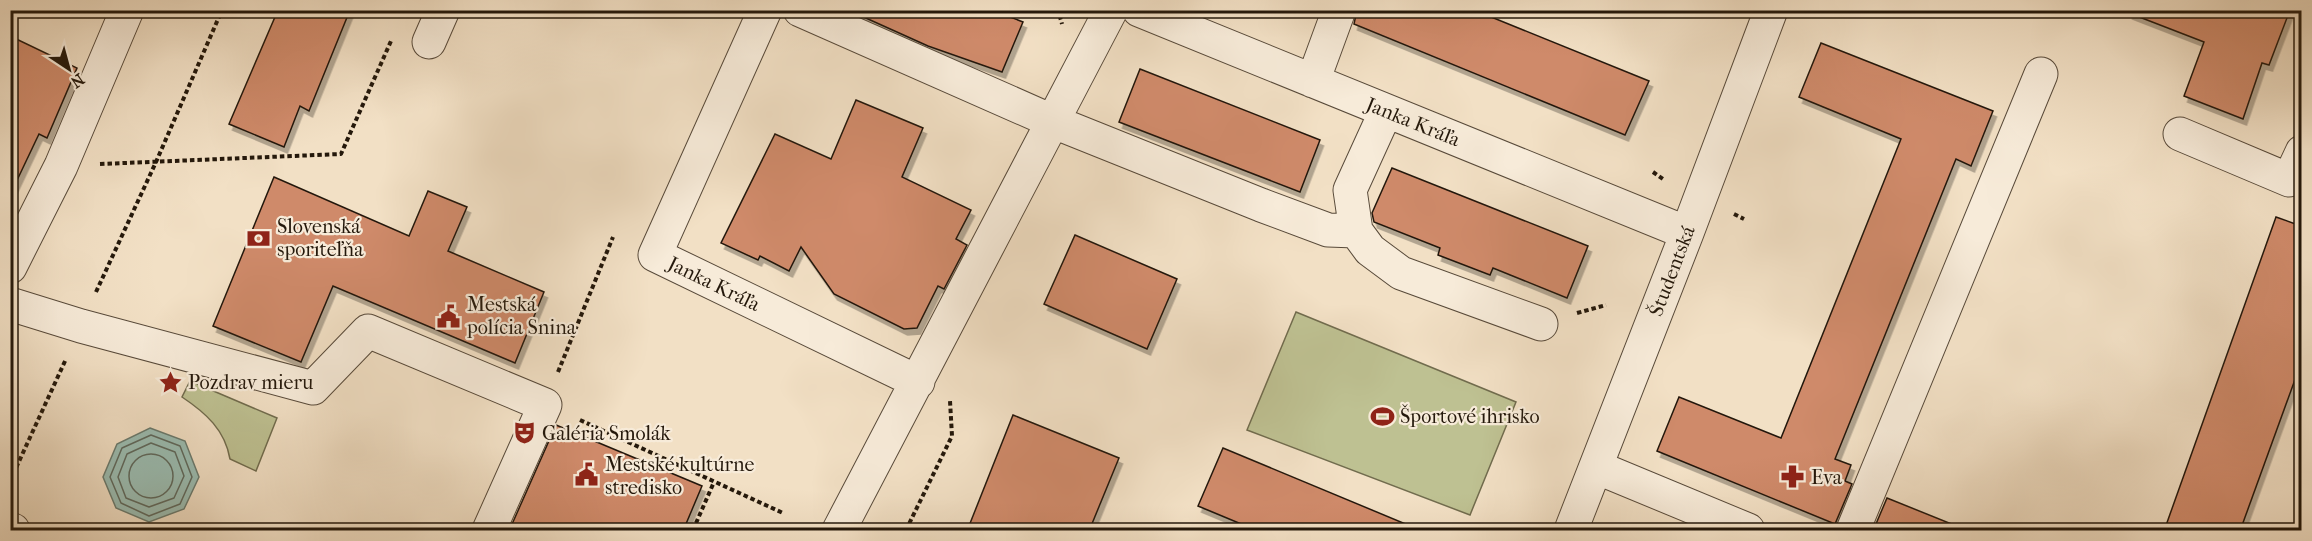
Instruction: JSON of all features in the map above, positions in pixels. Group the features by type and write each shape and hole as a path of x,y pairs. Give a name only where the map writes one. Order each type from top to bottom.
{"street":[{"path":"10,267 61,166 127,10"},
{"path":"429,42 443,10"},
{"name":"Janka Kráľa","path":"765,10 656,255 918,382"},
{"path":"800,10 1054,122 1328,230 1356,231"},
{"path":"839,531 1111,10"},
{"name":"Janka Kráľa","path":"1138,10 1687,233"},
{"path":"1313,81 1339,10"},
{"name":"Študentská","path":"1571,531 1771,10"},
{"path":"1853,531 2041,74"},
{"path":"1386,111 1350,190 1356,231 1370,250 1401,273 1541,324"},
{"path":"2180,134 2289,180 2301,152"},
{"path":"10,304 81,326 313,388 368,331 544,405 489,531"},
{"path":"1596,467 1748,531"}],"path":[{"path":"10,481 119,238 156,162 222,10"},
{"path":"61,166 341,154 395,31"},
{"path":"1653,172 1664,179"},
{"path":"613,237 544,405 632,442 652,454 783,513"},
{"path":"693,531 714,482"}],"green space":[{"name":"Športové ihrisko","path":"1296,312 1516,402 1470,515 1247,430"},
{"path":"190,381 277,418 256,471 230,459 224,439 213,423 182,397"}],"water":[{"path":"150,428 185,441 199,477 184,509 149,522 116,508 103,477 117,444"}],"building":[{"path":"278,10 350,10 309,111 300,106 284,147 229,124"},
{"path":"848,10 992,10 1023,22 1002,72 928,46"},
{"path":"1357,10 1474,10 1649,81 1625,135 1354,24"},
{"path":"2130,10 2290,10 2269,65 2262,63 2243,119 2184,96 2204,42 2129,13"},
{"path":"10,36 77,68 47,138 39,134 10,195"},
{"path":"1821,43 1993,111 1971,166 1956,159 1835,459 1851,465 1845,481 1852,484 1835,524 1657,451 1679,397 1781,438 1901,139 1799,97"},
{"path":"1140,69 1320,140 1300,192 1119,122"},
{"path":"856,100 923,128 902,177 971,210 956,239 967,245 944,289 938,286 917,328 904,329 834,294 801,247 789,271 760,256 758,260 721,243 775,134 831,159"},
{"path":"1392,168 1588,246 1567,298 1493,268 1490,275 1438,255 1440,248 1374,222 1372,213"},
{"path":"274,177 409,236 428,191 467,207 448,251 544,292 515,363 333,286 301,362 213,326"},
{"path":"2276,217 2301,226 2301,363 2240,531 2164,531"},
{"path":"1075,235 1177,279 1147,349 1044,304"},
{"path":"1013,415 1119,458 1089,531 967,531"},
{"name":"Mestské kultúrne stredisko","path":"556,425 702,486 683,531 509,531"},
{"path":"1223,448 1420,531 1258,531 1198,506"},
{"path":"1887,498 1964,529 1964,531 1873,531"}],"place":[{"name":"Slovenská sporiteľňa","path":"259,238"},
{"name":"Mestská polícia Snina","path":"449,316"},
{"name":"Pozdrav mieru","path":"170,382"},
{"name":"Športové ihrisko","path":"1382,416"},
{"name":"Galéria Smolák","path":"524,433"},
{"name":"Mestské kultúrne stredisko","path":"587,475"},
{"name":"Eva","path":"1793,477"}]}
